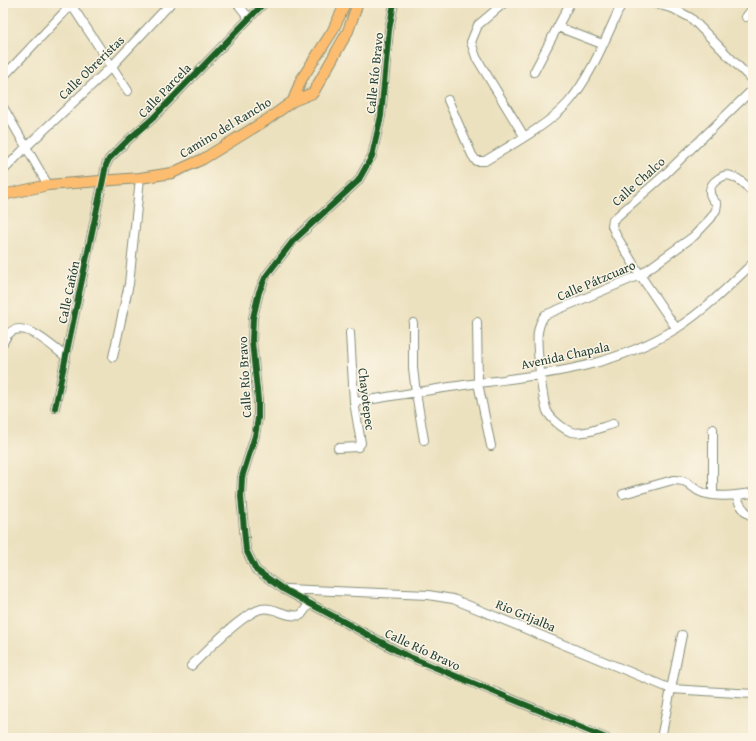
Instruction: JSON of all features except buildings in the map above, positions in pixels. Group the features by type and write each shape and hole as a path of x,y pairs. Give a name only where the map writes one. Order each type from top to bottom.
{"main road":[{"path":"293,101 301,80 332,32 345,3"},
{"name":"Camino del Rancho","path":"3,195 48,184 140,178 172,173 203,159 268,119 293,101 313,93 348,30 358,3"}],"street":[{"name":"Calle Obreristas","path":"3,171 26,147 112,66 171,3"},
{"path":"237,3 249,18"},
{"name":"Calle Parcela","path":"103,180 106,165 109,159 152,119 264,3"},
{"name":"Calle Río Bravo","path":"394,3 389,30 381,116 372,156 358,181 293,241 277,260 266,276 259,292 253,318 252,341 258,400 258,418 255,436 242,477 241,497 246,550 256,570 283,589 405,655 606,738"},
{"path":"504,3 478,25 471,42 476,57 524,136"},
{"path":"534,72 570,3"},
{"path":"448,100 472,155 476,161 485,161 552,117 567,104 577,91 622,3"},
{"path":"653,3 674,9 691,18 753,81"},
{"path":"3,77 71,4 128,91"},
{"path":"746,17 753,8"},
{"path":"558,27 602,44"},
{"name":"Calle Chalco","path":"676,328 640,275 616,235 612,226 613,220 661,178 753,89"},
{"path":"3,107 48,184"},
{"name":"Calle Pátzcuaro","path":"613,424 583,432 571,432 556,422 547,411 541,375 538,332 541,321 545,315 640,275 694,236 711,218 716,210 716,204 711,197 710,191 712,185 722,177 730,175 741,180 753,193"},
{"path":"113,356 129,284 140,178"},
{"name":"Calle Cañón","path":"55,408 103,180"},
{"name":"Avenida Chapala","path":"354,402 541,375 588,365 618,356 645,345 676,328 709,305 753,263"},
{"path":"477,322 478,383 491,446"},
{"path":"413,323 412,354 416,393 424,440"},
{"path":"3,344 9,333 23,329 33,332 66,357"},
{"name":"Chayotepec","path":"338,448 354,448 358,447 361,443 354,402 350,333"},
{"path":"713,429 713,495"},
{"path":"623,494 673,480 681,480 690,483 698,491 713,495 753,493"},
{"path":"736,495 739,504 748,514 753,517"},
{"name":"Rio Grijalba","path":"283,589 428,596 453,599 671,689 753,694"},
{"path":"191,666 228,630 261,609 271,608 287,615 294,616 301,615 310,603"},
{"path":"661,738 682,636"}],"cycle path":[{"path":"55,408 106,165 109,159 152,119 264,3"},
{"path":"394,3 389,30 381,116 372,156 358,181 293,241 266,276 259,292 253,318 252,341 258,400 258,418 255,436 242,477 241,497 246,550 256,570 283,589 405,655 606,738"}]}
